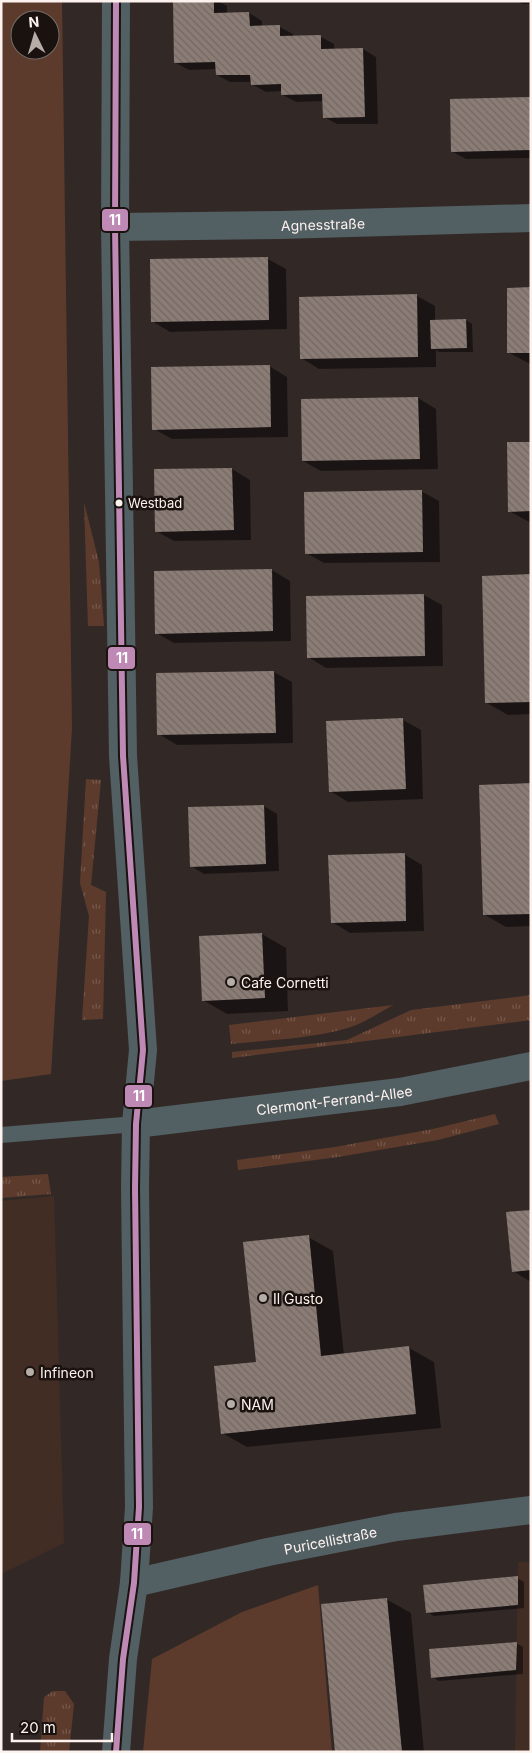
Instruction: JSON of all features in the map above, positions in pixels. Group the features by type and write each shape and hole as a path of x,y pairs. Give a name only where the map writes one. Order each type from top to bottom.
{"street":[{"path":"116,1 115,227 123,756 142,1050 136,1124 139,1507 134,1583 123,1659 116,1752"},
{"name":"Agnesstraße","path":"115,227 531,218"},
{"name":"Clermont-Ferrand-Allee","path":"136,1124 400,1092 531,1066"},
{"name":"Puricellistraße","path":"134,1583 268,1552 396,1527 531,1510"}],"lane":[{"path":"1,1135 136,1124"}],"shaded area":[{"name":"Infineon","path":"54,1196 64,1543 1,1574 1,1201"},
{"path":"518,1562 531,1562 531,1752 515,1752"}],"green space":[{"path":"1,1 62,1 72,728 51,1074 1,1081"},
{"path":"84,502 99,562 104,626 88,626"},
{"path":"86,779 101,780 91,885 106,892 103,1019 82,1020 89,916 80,883"},
{"path":"531,995 531,1020 232,1058 232,1052 347,1040 411,1010"},
{"path":"393,1005 357,1025 330,1032 302,1037 231,1044 229,1025"},
{"path":"495,1114 499,1124 438,1140 338,1157 238,1170 237,1160 335,1147 433,1129"},
{"path":"48,1174 51,1194 1,1198 1,1177"},
{"path":"318,1585 332,1752 143,1752 152,1659 242,1612"},
{"path":"53,1691 65,1691 74,1704 69,1752 40,1752 44,1697"}],"building":[{"path":"173,1 214,1 214,13 249,12 250,26 280,25 280,36 321,35 321,49 363,48 365,117 323,118 322,94 281,95 281,84 251,85 250,75 216,75 215,62 174,63"},
{"path":"531,97 531,150 451,152 450,99"},
{"path":"268,257 269,320 151,322 150,259"},
{"path":"531,287 531,353 507,353 507,288"},
{"path":"417,294 418,357 300,359 299,297"},
{"path":"466,319 467,348 431,349 430,320"},
{"path":"270,365 271,427 152,430 151,367"},
{"path":"418,397 420,459 302,461 301,399"},
{"path":"507,442 531,442 531,511 508,512"},
{"path":"232,468 234,530 155,532 154,469"},
{"path":"422,490 423,552 305,554 304,492"},
{"path":"272,569 273,631 155,634 154,571"},
{"path":"531,574 531,702 485,703 482,576"},
{"path":"424,594 425,656 307,658 306,596"},
{"path":"274,671 276,733 157,735 156,673"},
{"path":"403,718 406,789 329,792 326,721"},
{"path":"531,783 531,914 483,915 479,785"},
{"path":"264,805 266,864 190,867 188,807"},
{"path":"405,853 406,921 331,923 328,855"},
{"path":"262,933 265,998 202,1001 199,936"},
{"path":"531,1210 531,1270 512,1272 506,1212"},
{"path":"309,1235 321,1356 409,1346 416,1414 221,1434 214,1366 256,1362 243,1242"},
{"path":"518,1576 518,1605 426,1613 423,1585"},
{"path":"387,1598 402,1752 335,1752 321,1604"},
{"path":"517,1642 516,1670 431,1678 429,1649"}],"transit line":[{"name":"11","path":"116,1 115,227 123,756 143,1050 136,1124 135,1188 139,1507 134,1583 123,1659 116,1752"}],"place":[{"name":"Westbad","path":"119,503"},
{"name":"Cafe Cornetti","path":"231,982"},
{"name":"Il Gusto","path":"263,1298"},
{"name":"Infineon","path":"30,1372"},
{"name":"NAM","path":"231,1404"}]}
